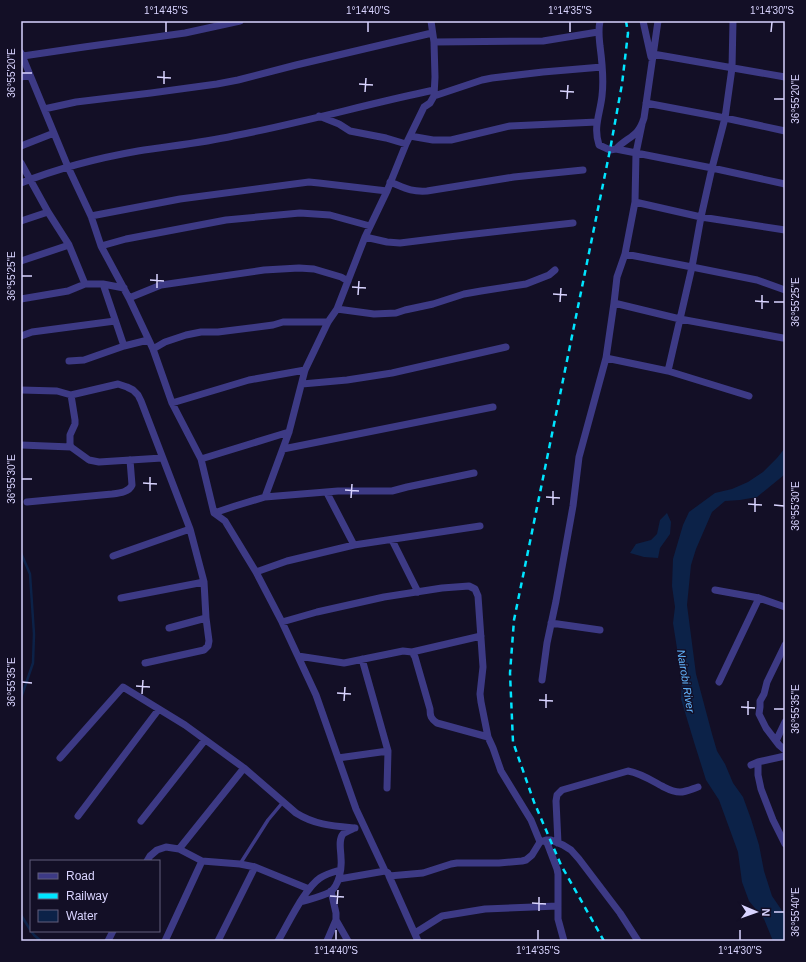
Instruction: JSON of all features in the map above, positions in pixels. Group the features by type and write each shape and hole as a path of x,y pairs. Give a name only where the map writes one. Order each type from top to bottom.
{"street":[{"path":"240,21 185,33 22,54 68,167 91,216 101,246 124,288 153,349 172,403 201,459 214,513 225,521 256,572 282,622 320,707 359,816 418,941"},
{"path":"265,497 289,432 305,370 328,322 337,309 365,237 387,191 406,144 424,107 430,103 434,93 434,42 431,21"},
{"path":"600,21 598,32 602,67 602,96 597,122 597,138 599,145 610,150 616,149 785,184"},
{"path":"643,21 653,57"},
{"path":"542,680 546,643 556,601 579,457 606,358 617,277 625,254 635,202 636,153 644,118 658,21"},
{"path":"668,371 692,267 712,168 725,118 732,68 733,21"},
{"path":"434,42 543,41 598,32"},
{"path":"44,109 76,102 238,80 296,64 432,33"},
{"path":"653,57 785,77"},
{"path":"21,183 68,167 106,157 231,137 392,98 434,93 492,78 602,67"},
{"path":"21,77 30,75"},
{"path":"646,103 785,131"},
{"path":"319,116 339,124 350,131 386,138 406,144"},
{"path":"410,136 433,140 451,140 510,126 597,122"},
{"path":"616,149 632,137 642,124"},
{"path":"21,146 54,133"},
{"path":"21,164 48,212 69,245 85,284"},
{"path":"390,182 417,192 514,177 583,170"},
{"path":"91,216 180,199 309,182 387,191"},
{"path":"635,202 701,217 785,230"},
{"path":"21,221 48,212"},
{"path":"101,246 126,239 226,220 300,213 330,215 370,226"},
{"path":"365,237 400,244 572,223"},
{"path":"21,261 69,245"},
{"path":"625,254 757,280 785,290"},
{"path":"129,298 161,285 264,270 300,268 314,269 342,277 348,281"},
{"path":"337,309 374,314 396,313 481,290 526,284 549,275 555,270"},
{"path":"21,299 68,291 85,284 103,284 124,288"},
{"path":"103,284 124,346"},
{"path":"614,303 680,319 783,338"},
{"path":"21,336 32,332 115,321"},
{"path":"153,349 165,342 201,332 218,332 273,325 283,322 328,322"},
{"path":"69,361 84,360 124,346 148,340"},
{"path":"302,384 347,380 392,373 506,347"},
{"path":"606,358 668,371 749,396"},
{"path":"172,403 249,380 305,370"},
{"path":"21,390 54,391 71,395 118,384 133,390 141,401 190,529 204,582 209,641 208,646 204,650 145,663"},
{"path":"71,395 76,420 70,435 71,447"},
{"path":"283,449 493,407"},
{"path":"201,459 289,432"},
{"path":"21,445 71,447 89,460 95,462 162,458"},
{"path":"27,502 124,492 131,488 132,485 130,460"},
{"path":"214,513 265,497 338,491 392,491 407,486 474,473"},
{"path":"327,492 354,545"},
{"path":"256,572 287,561 354,545 480,526"},
{"path":"113,556 190,529"},
{"path":"392,540 418,592"},
{"path":"121,598 204,582"},
{"path":"282,622 384,597 442,588 469,586 474,589 478,596 483,667 480,694 488,737 501,771 543,840 557,869 558,919 564,941"},
{"path":"715,590 759,598 785,608"},
{"path":"720,682 759,598"},
{"path":"169,628 206,618"},
{"path":"551,623 600,630"},
{"path":"298,656 344,663 403,651 412,652 481,636"},
{"path":"785,645 767,682 764,694 760,701 759,714 766,728 779,745 785,750"},
{"path":"412,652 415,657 432,720 436,723 488,737"},
{"path":"362,659 388,751 387,788"},
{"path":"60,758 123,687 185,725 244,768 305,819 331,826 355,828"},
{"path":"78,816 159,709"},
{"path":"776,741 785,722"},
{"path":"141,821 205,740"},
{"path":"338,758 388,751"},
{"path":"751,765 785,756"},
{"path":"758,762 758,775 761,789 773,820 785,844"},
{"path":"179,849 244,768"},
{"path":"558,843 556,801 557,795 562,790 628,771 642,775 673,791 685,792 698,787"},
{"path":"300,902 331,892 339,879 341,839 343,834 355,828 359,816"},
{"path":"543,840 558,843 568,848 620,913 638,941"},
{"path":"339,879 387,874 423,874 457,863 499,863 522,861 526,860 532,855 543,840"},
{"path":"148,860 157,850 166,847 179,849 202,861 240,864 255,867 309,889"},
{"path":"165,941 202,861"},
{"path":"218,941 255,867"},
{"path":"278,941 309,889 318,879 328,873 340,870"},
{"path":"327,941 336,920 336,913 331,892"},
{"path":"415,934 442,916 485,909 558,906"},
{"path":"336,920 348,941"},
{"path":"108,941 112,932"}],"lane":[{"path":"240,864 268,820 283,802"}],"water":[{"name":"Nairobi River","path":"785,448 784,475 757,497 725,501 712,512 696,549 691,565 687,605 696,674 717,751 725,764 733,783 743,797 759,845 764,871 772,896 785,915 785,941 773,941 764,919 749,901 742,882 738,852 719,800 706,780 681,699 682,680 673,623 675,607 672,586 673,559 683,525 689,512 715,493 732,489 748,482 763,472"},
{"path":"667,513 671,522 670,534 660,548 658,558 644,557 630,553 636,544 651,540 657,534 660,520"}],"waterway":[{"path":"21,553 30,574 34,634 33,663 21,698"},
{"path":"21,915 30,929"},
{"path":"32,932 41,941"}],"railway":[{"path":"604,941 561,865 534,802 513,742 510,673 514,620 610,150 622,84 628,33 626,21"}]}
